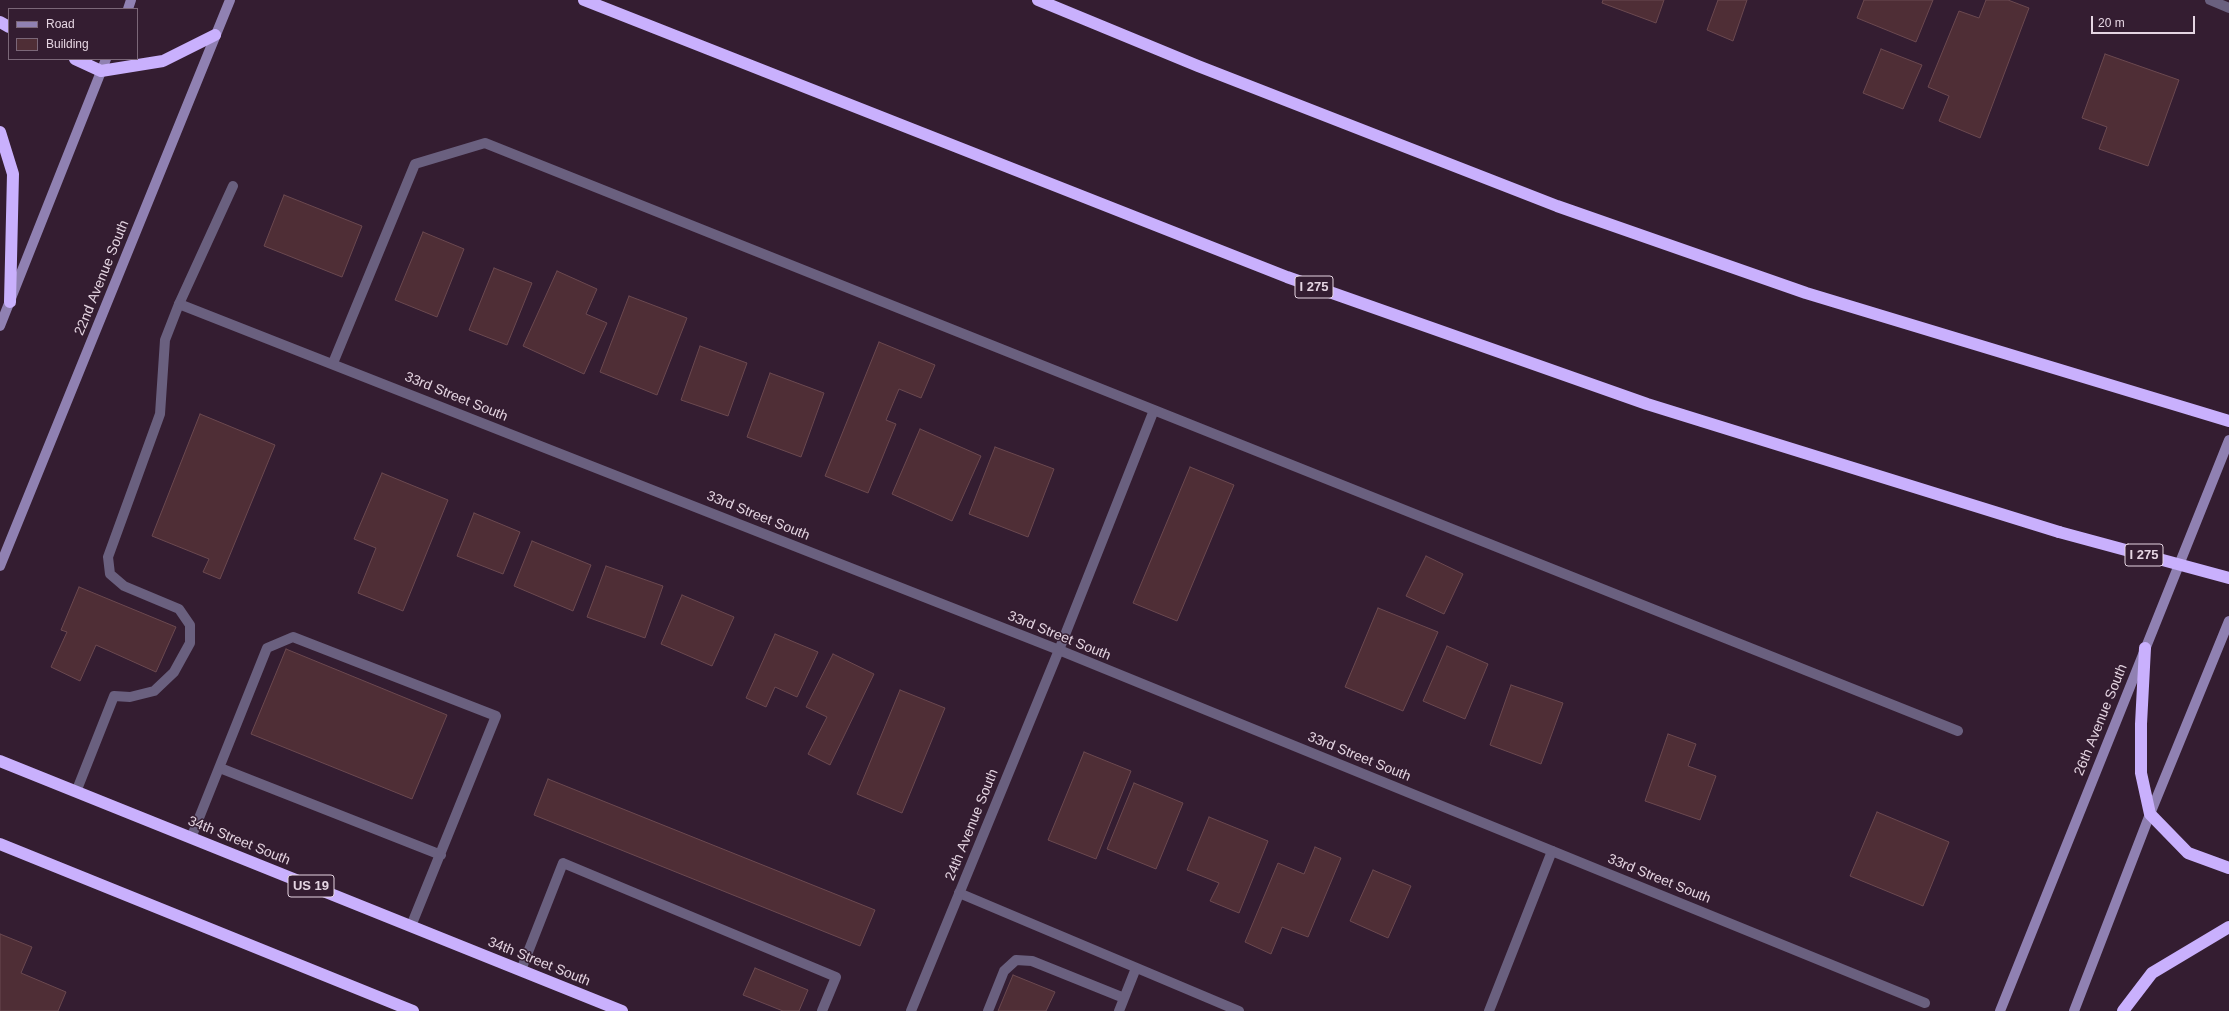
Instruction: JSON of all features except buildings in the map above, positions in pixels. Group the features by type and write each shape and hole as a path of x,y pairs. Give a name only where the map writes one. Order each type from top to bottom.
{"highway":[{"name":"I 275","path":"584,0 1287,277 1647,404 2059,532 2229,578"},
{"path":"1038,0 1198,66 1557,206 1806,293 2229,421"},
{"path":"77,60 100,71 163,61 215,35"},
{"path":"0,132 13,174 10,302"},
{"path":"2145,648 2141,724 2141,772 2150,814 2188,854 2229,868"},
{"name":"34th Street South","path":"0,761 622,1011"},
{"path":"0,844 413,1011"},
{"path":"2122,1011 2152,972 2229,927"}],"main road":[{"name":"22nd Avenue South","path":"0,566 230,0"},
{"path":"0,326 106,60"},
{"name":"26th Avenue South","path":"2000,1011 2229,440"},
{"path":"2074,1011 2150,814 2229,621"}],"street":[{"path":"2210,0 2229,8"},
{"path":"333,363 415,164 485,143 1958,731"},
{"path":"76,792 114,696 130,697 154,691 174,672 190,643 190,625 179,609 124,586 110,574 108,557 160,414 165,340 179,304 233,186"},
{"name":"33rd Street South","path":"179,304 333,363 1059,650 1925,1003"},
{"name":"24th Avenue South","path":"911,1011 1059,650 1154,410"},
{"path":"191,838 267,648 293,637 489,713 496,716 411,926"},
{"path":"220,768 441,855"},
{"path":"1489,1011 1552,851"},
{"path":"521,970 564,862 836,977 822,1011"},
{"path":"959,893 1239,1011"},
{"path":"988,1011 1004,971 1016,960 1032,961 1124,998"},
{"path":"1119,1011 1136,968"}]}
